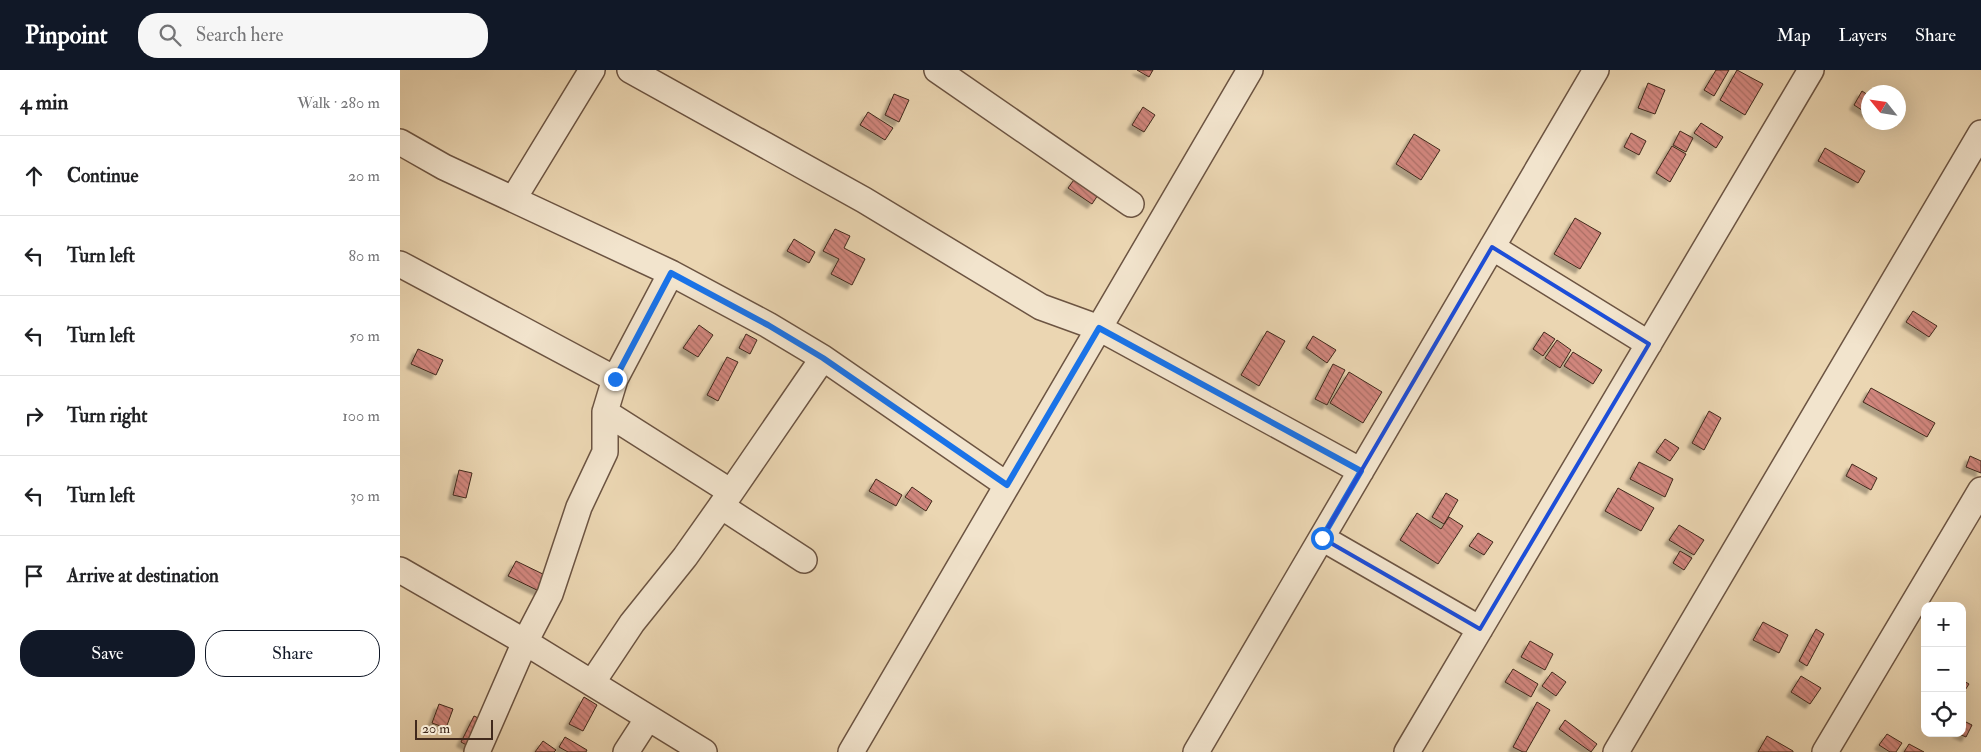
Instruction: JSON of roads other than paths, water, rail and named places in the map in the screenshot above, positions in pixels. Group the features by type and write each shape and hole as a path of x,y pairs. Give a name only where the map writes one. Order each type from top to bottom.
{"street":[{"path":"514,198 592,70"},
{"path":"630,70 864,200 1041,307 1099,328 1361,471"},
{"path":"937,70 1131,204"},
{"path":"851,752 1250,70"},
{"path":"1196,752 1596,70"},
{"path":"1407,752 1812,70"},
{"path":"1616,752 1981,133"},
{"path":"400,142 444,167 514,198 671,273 768,325 823,358 1007,485"},
{"path":"1492,247 1649,344"},
{"path":"400,264 615,379"},
{"path":"477,752 526,642 550,594 579,507 605,452 605,412 615,379 671,273"},
{"path":"592,682 632,623 685,557 823,358"},
{"path":"605,412 726,499 804,560"},
{"path":"1825,752 1981,490"},
{"path":"1322,538 1480,629"},
{"path":"400,570 526,642 704,752"},
{"path":"626,752 648,718"}]}
